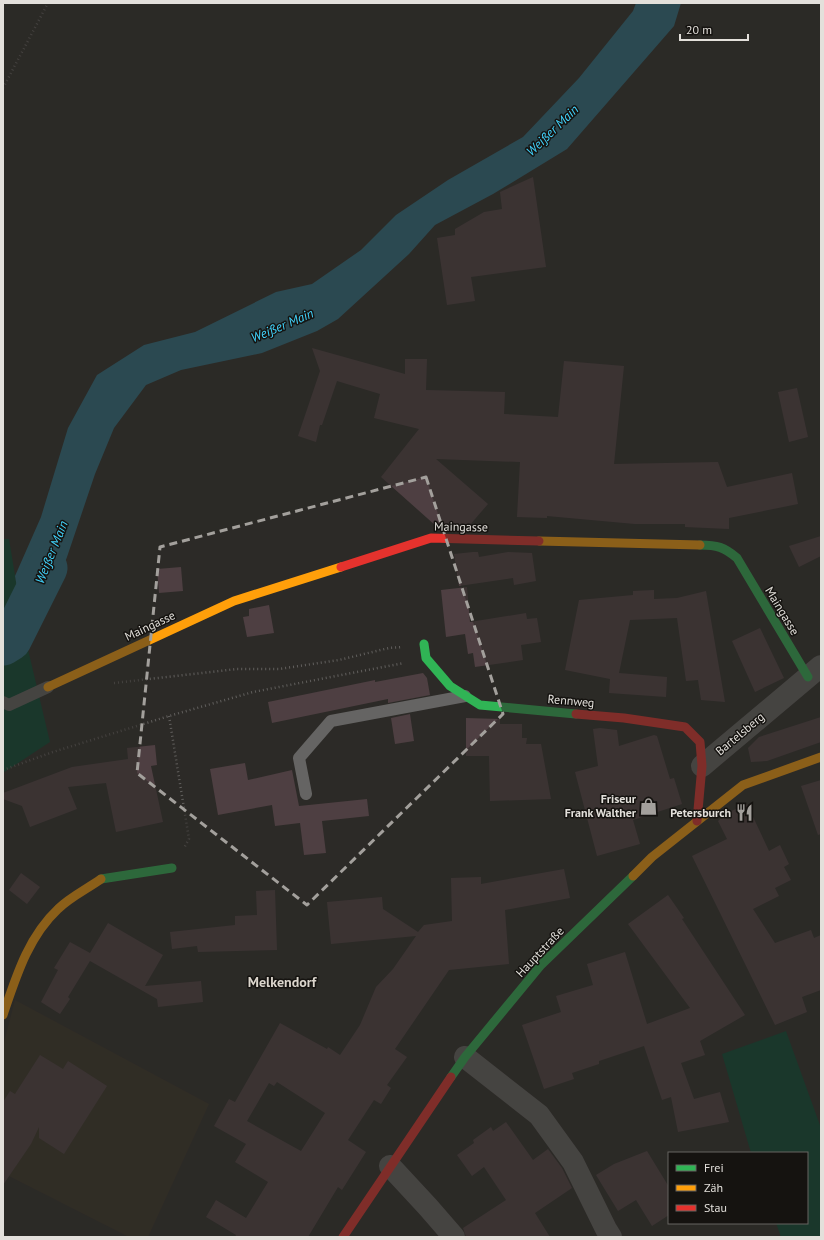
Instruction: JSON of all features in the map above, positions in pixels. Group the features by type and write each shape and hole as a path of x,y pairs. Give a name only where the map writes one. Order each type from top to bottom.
{"street":[{"name":"Maingasse","path":"48,687 234,601 431,538 709,545 726,549 737,558 814,672"},
{"path":"424,644 426,658"},
{"name":"Rennweg","path":"426,658 450,686 480,705 624,718 685,727 700,742 702,766"},
{"name":"Bartelsberg","path":"702,766 814,672"},
{"name":"Hauptstraße","path":"343,1237 390,1166 466,1057 541,965 652,857 743,785 821,757"},
{"path":"697,821 702,766"},
{"path":"3,1015 20,966 40,928 59,908 103,878 172,868"},
{"path":"466,1057 539,1115 573,1162 611,1237"},
{"path":"390,1166 454,1237"}],"lane":[{"path":"3,702 9,705 48,687"},
{"path":"306,794 299,758 331,721 466,696"}],"path":[{"path":"3,88 48,3"},
{"path":"108,683 238,669 279,668 339,660 389,648 424,644"},
{"path":"3,770 53,752 168,716 253,692 426,658"},
{"path":"168,716 189,839 172,868"}],"highlighted area":[{"path":"426,477 503,714 307,905 137,773 160,547"}],"shaded area":[{"path":"15,1000 209,1104 148,1237 129,1237 3,1173 3,1046"}],"green space":[{"path":"3,539 9,539 26,641 50,742 3,773"},
{"path":"786,1031 821,1128 821,1237 781,1237 776,1224 808,1224 808,1152 751,1152 722,1054"}],"water":[{"path":"636,3 681,3 674,26 567,149 493,194 435,225 409,254 338,319 317,331 262,353 181,370 146,385 114,428 95,474 67,557 47,610 26,641 15,576 41,517 68,428 97,375 144,345 195,332 276,292 312,284 361,250 396,215 448,180 523,137 579,78 633,11"}],"building":[{"path":"533,177 546,267 471,277 475,301 447,305 437,238 455,235 455,229 484,212 502,209 500,192"},
{"path":"312,348 405,374 405,359 427,359 426,390 505,392 504,414 558,417 564,361 624,366 614,464 718,462 727,487 792,473 798,504 729,518 729,529 685,527 685,524 635,524 547,516 547,518 517,517 520,462 436,459 488,504 469,526 436,526 381,477 419,429 374,418 380,394 337,381 322,425 320,425 316,442 298,436 320,371"},
{"path":"797,388 808,437 789,442 778,392"},
{"path":"821,536 821,556 799,567 789,546"},
{"path":"478,552 479,557 508,552 532,553 536,581 514,585 513,578 459,586 454,554"},
{"path":"181,567 183,591 159,593 157,569"},
{"path":"467,587 470,622 526,613 527,619 537,618 541,642 521,645 523,660 475,667 473,653 468,654 465,634 446,637 441,590"},
{"path":"654,590 654,599 677,598 706,591 725,702 701,700 698,680 686,681 677,618 630,620 619,673 667,677 666,697 609,693 610,679 565,670 579,600 633,595 633,591"},
{"path":"269,605 274,633 247,637 243,617 249,616 249,609"},
{"path":"760,628 784,678 755,692 732,641"},
{"path":"423,673 427,678 430,695 388,703 388,699 272,723 268,702 375,680 375,682"},
{"path":"410,714 414,741 395,744 391,718"},
{"path":"821,717 821,742 767,761 751,762 748,748 759,737"},
{"path":"466,718 500,719 500,724 522,724 522,738 527,738 526,744 541,744 551,799 490,801 489,756 466,756"},
{"path":"600,728 617,730 619,746 654,735 657,736 670,779 674,778 682,804 633,820 640,844 597,856 575,772 598,766 593,729"},
{"path":"155,745 157,765 151,766 163,822 116,832 106,783 68,787 77,809 30,827 22,806 3,799 3,793 72,767 128,759 127,748"},
{"path":"245,763 248,780 292,770 299,806 367,799 369,816 322,821 326,853 304,855 300,823 275,826 272,805 218,815 210,769"},
{"path":"821,780 821,834 818,835 801,786"},
{"path":"747,804 769,851 780,845 789,864 784,867 791,880 775,888 779,896 753,909 775,943 811,930 814,938 821,935 821,990 802,997 807,1012 775,1025 692,856 727,839 718,821 727,813"},
{"path":"564,869 570,898 505,910 509,964 449,970 395,1049 407,1057 387,1085 391,1088 381,1104 374,1100 348,1140 366,1152 342,1190 338,1187 308,1237 235,1237 236,1235 206,1217 216,1200 246,1218 268,1182 235,1162 246,1144 214,1126 229,1099 235,1102 280,1023 327,1049 328,1047 340,1055 360,1025 376,987 393,969 416,936 331,944 327,902 382,897 383,909 418,932 424,925 452,921 451,878 481,877 481,884","holes":["277,1082 325,1113 301,1151 247,1121 269,1083 274,1086"]},
{"path":"21,873 40,887 27,904 9,890"},
{"path":"275,890 277,950 198,952 197,946 172,949 170,932 235,925 235,916 257,915 256,891"},
{"path":"668,895 745,1015 700,1041 705,1055 681,1063 694,1099 720,1092 729,1122 678,1132 671,1097 662,1100 644,1046 599,1061 599,1064 572,1073 574,1079 544,1089 522,1025 561,1012 556,996 593,985 587,964 625,952 647,1024 690,1008 628,924"},
{"path":"108,923 163,955 145,986 201,981 203,1002 158,1007 157,999 90,961 68,997 70,999 60,1014 41,1002 58,970 54,968 70,942 90,953"},
{"path":"40,1055 63,1069 68,1061 107,1086 64,1154 39,1138 39,1127 31,1144 3,1185 3,1102 10,1091 15,1094"},
{"path":"506,1122 533,1160 548,1149 562,1168 572,1188 535,1213 550,1237 466,1237 463,1228 506,1200 484,1167 472,1176 457,1155 474,1143 473,1140 491,1127 493,1131"},
{"path":"647,1151 668,1185 668,1216 652,1226 636,1200 618,1211 596,1175 614,1164"}],"waterway":[{"name":"Weißer Main","path":"3,645 11,640 47,568"}],"traffic: fast":[{"path":"700,545 720,547 737,558 808,677"},
{"path":"424,644 426,658 450,686 480,705 576,714"},
{"path":"101,879 172,868"},
{"path":"451,1077 465,1057 541,965 633,876"}],"traffic: slow":[{"path":"539,541 700,545"},
{"path":"48,687 234,601 341,567"},
{"path":"633,876 652,857 743,785 821,757"},
{"path":"3,1015 24,958 39,932 58,909 73,897 101,879"}],"traffic: jam":[{"path":"341,567 431,538 539,541"},
{"path":"576,714 624,718 685,727 700,742 702,766 697,821"},
{"path":"343,1237 451,1077"}],"place":[{"name":"Friseur Frank Walther","path":"649,806"},
{"name":"Petersburch","path":"744,813"}],"district":[{"name":"Melkendorf","path":"282,982"}]}
